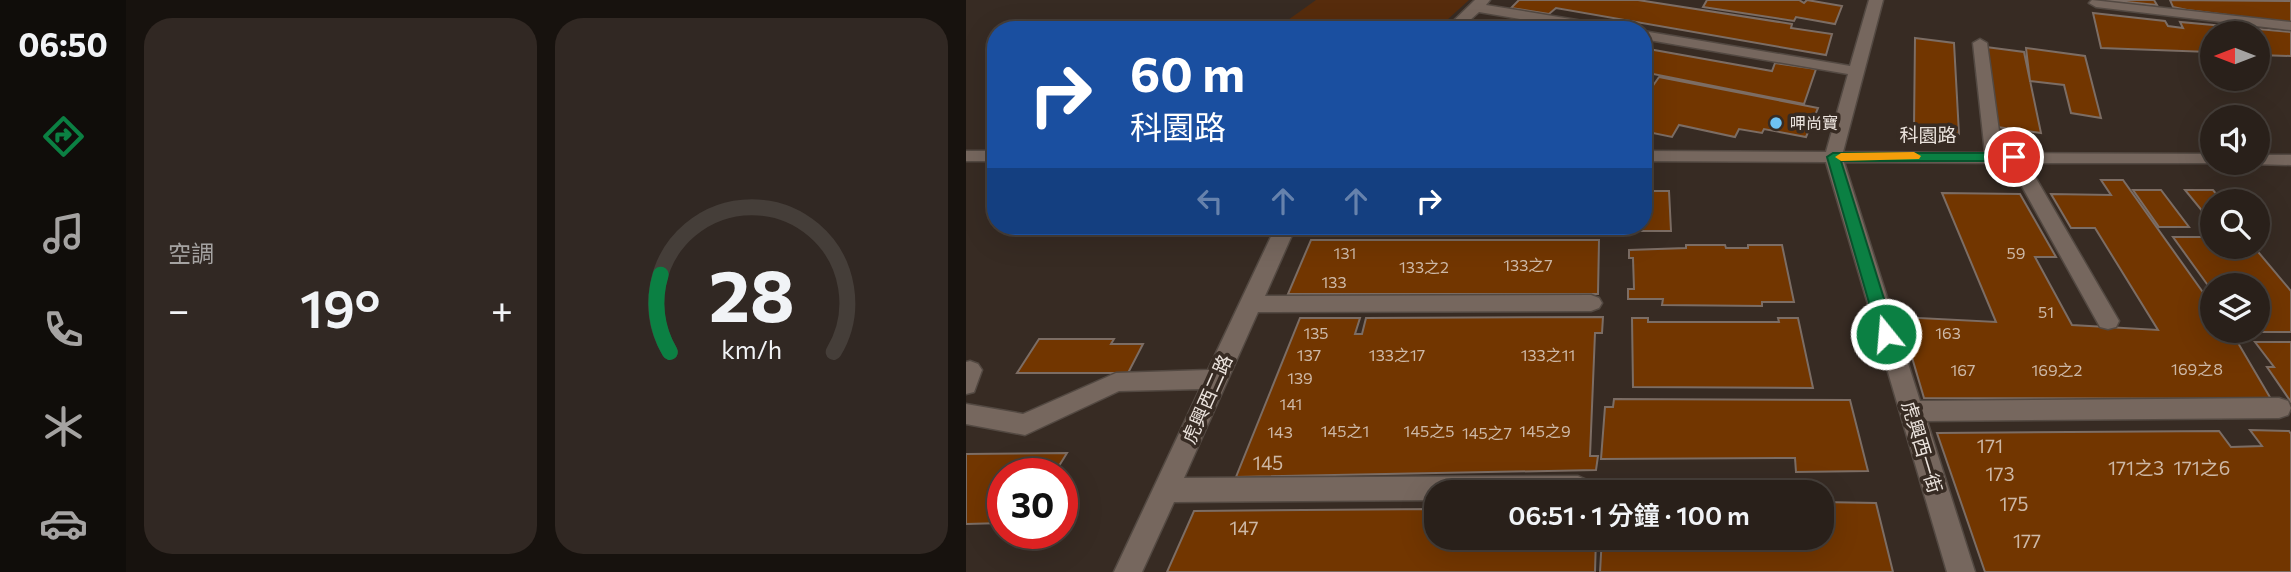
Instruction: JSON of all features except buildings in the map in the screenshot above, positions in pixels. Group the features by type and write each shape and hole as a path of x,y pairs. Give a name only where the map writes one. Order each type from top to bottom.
{"street":[{"path":"1833,157 1876,0"},
{"path":"1460,21 1479,3 1568,21"},
{"path":"2096,4 2291,26"},
{"path":"1652,37 1856,71"},
{"path":"1980,43 2004,157 2108,321"},
{"path":"966,156 987,156"},
{"name":"科園路","path":"1652,156 2200,159"},
{"name":"虎興西一街","path":"1833,157 1961,572"},
{"path":"2270,160 2291,160"},
{"name":"虎興西二路","path":"1128,572 1282,235"},
{"path":"1250,304 1591,303"},
{"path":"966,414 1025,425 1116,382 1216,379"},
{"path":"1910,411 2279,408"},
{"path":"1166,490 1424,489"}],"shaded area":[{"path":"1316,0 1469,0 1446,21 1287,21"}],"slow traffic":[{"path":"1841,157 1914,156"}],"place":[{"name":"呷尚寶","path":"1776,123"}],"route":[{"path":"1886,334 1833,157 2014,157"}]}
